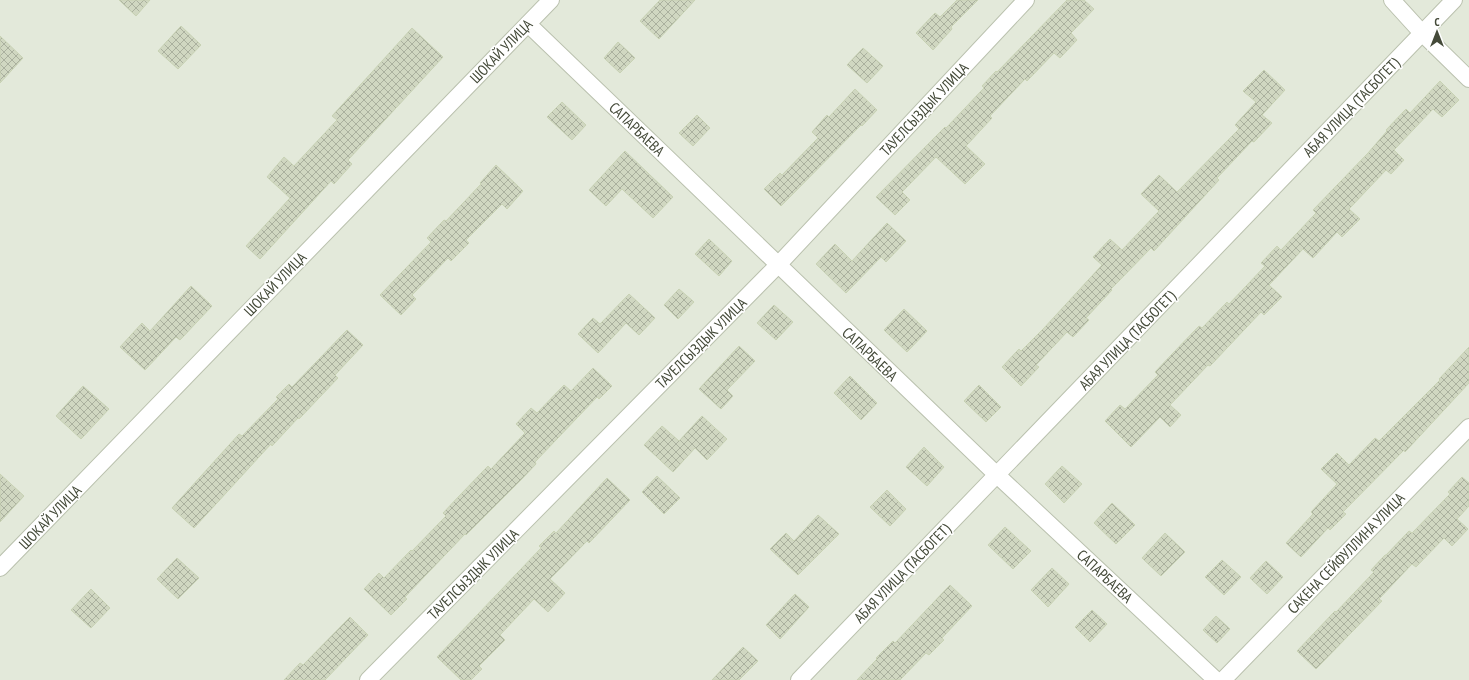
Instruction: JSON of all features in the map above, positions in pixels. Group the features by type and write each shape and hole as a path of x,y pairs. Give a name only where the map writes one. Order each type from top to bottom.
{"street":[{"name":"ШОКАЙ УЛИЦА","path":"0,568 551,0"},
{"name":"ТАУЕЛСЫЗДЫК УЛИЦА","path":"368,680 778,265 1026,0"},
{"path":"1392,0 1422,33 1469,79"},
{"name":"АБАЯ УЛИЦА (ТАСБОГЕТ)","path":"799,680 1454,0"},
{"name":"САПАРБАЕВА","path":"528,24 997,475 1216,680"},
{"name":"САКЕНА СЕЙФУЛЛИНА УЛИЦА","path":"1223,680 1469,426"}],"shaded area":[{"path":"0,0 1469,0 1469,680 0,680"}],"building":[{"path":"119,0 150,0 136,16"},
{"path":"660,0 695,0 659,39 640,21"},
{"path":"957,0 978,0 951,27 952,29 933,50 916,33 935,13 940,17"},
{"path":"1067,0 1084,0 1094,9 1071,33 1077,40 1060,58 1054,53 1027,81 1025,79 990,116 992,118 966,146 985,164 965,184 936,157 902,192 910,200 895,215 876,197 945,127 946,128 984,88 982,86 996,71 997,72"},
{"path":"181,26 201,45 178,69 158,51"},
{"path":"412,28 443,57 348,160 352,164 334,184 331,181 260,259 246,246 290,198 267,177 284,157 294,166 337,120 332,116"},
{"path":"0,36 23,58 0,83"},
{"path":"618,42 635,58 620,73 604,58"},
{"path":"863,48 883,66 867,83 847,65"},
{"path":"1264,70 1285,90 1262,115 1272,123 1254,142 1252,141 1217,178 1219,180 1154,251 1151,248 1111,289 1112,290 1086,318 1089,320 1073,337 1067,332 1036,365 1039,367 1021,386 1002,367 1019,349 1021,351 1044,328 1102,265 1093,257 1110,239 1122,250 1159,211 1141,194 1159,175 1177,192 1239,129 1235,125 1256,102 1243,91"},
{"path":"1440,81 1459,100 1442,117 1433,109 1394,150 1404,160 1391,174 1386,170 1349,209 1360,219 1342,237 1337,232 1313,258 1303,249 1269,285 1282,297 1264,315 1261,312 1210,366 1208,365 1170,405 1181,415 1170,427 1160,417 1131,447 1105,421 1120,405 1125,409 1158,375 1155,372 1199,326 1202,328 1227,302 1229,304 1265,266 1261,263 1277,246 1281,250 1316,213 1313,210 1368,153 1387,131 1386,130 1406,109 1410,113"},
{"path":"855,89 877,110 781,206 764,189 780,173 782,175 818,138 812,132 827,115 829,117"},
{"path":"562,102 586,125 572,140 547,117"},
{"path":"697,115 710,128 693,146 679,133"},
{"path":"625,151 673,197 653,218 622,189 606,206 589,190"},
{"path":"496,165 523,191 507,209 502,204 466,240 469,243 451,261 448,258 412,295 416,299 401,315 380,295 431,242 427,238 444,220 446,221 481,184 480,183"},
{"path":"887,223 906,241 886,262 881,257 846,293 816,264 835,244 852,261"},
{"path":"709,239 732,261 719,276 695,254"},
{"path":"191,286 212,306 180,340 176,337 145,370 120,347 142,323 150,331"},
{"path":"679,289 694,302 678,319 664,305"},
{"path":"629,294 655,318 639,335 626,323 598,353 578,334 593,318 600,324"},
{"path":"774,305 793,322 776,340 757,323"},
{"path":"904,309 927,331 907,352 884,330"},
{"path":"347,330 363,345 335,375 338,378 272,446 271,444 194,528 172,508 239,434 242,436 278,399 276,397 289,384 292,387"},
{"path":"739,346 755,361 727,390 733,396 721,409 699,389"},
{"path":"1469,347 1469,383 1405,452 1404,450 1343,512 1346,514 1330,530 1328,528 1301,557 1286,543 1313,514 1311,512 1337,484 1321,469 1337,453 1349,465 1375,438 1379,441 1440,380 1439,379"},
{"path":"593,368 612,386 599,399 597,397 535,462 536,464 520,481 466,535 465,534 405,597 407,599 391,615 364,589 379,573 384,578 411,550 412,551 446,516 443,513 460,495 488,466 491,469 525,433 516,424 531,408 537,413 564,385 571,391"},
{"path":"850,376 877,403 861,420 834,393"},
{"path":"979,385 1001,407 986,422 964,401"},
{"path":"83,386 109,409 81,439 56,416"},
{"path":"702,416 727,439 707,460 695,448 673,472 644,445 662,426 679,441"},
{"path":"924,447 944,467 927,486 906,467"},
{"path":"1062,466 1082,484 1064,503 1045,484"},
{"path":"0,474 24,496 0,522"},
{"path":"657,476 680,498 664,514 642,492"},
{"path":"1462,477 1469,483 1469,506 1457,519 1468,529 1452,546 1444,538 1416,567 1412,564 1379,599 1382,601 1316,669 1297,651 1374,572 1371,570 1385,555 1409,531 1412,533 1450,494 1448,492"},
{"path":"607,478 630,500 589,543 587,541 550,579 565,593 548,612 534,599 500,635 505,640 479,666 482,669 471,680 461,680 437,657 541,548 539,546 554,531 556,533"},
{"path":"887,490 906,509 890,526 870,507"},
{"path":"1112,503 1135,525 1116,544 1094,523"},
{"path":"818,515 839,534 798,575 770,549 786,533 794,541"},
{"path":"1005,527 1031,551 1013,569 988,545"},
{"path":"1165,533 1185,552 1161,576 1142,558"},
{"path":"177,558 199,578 178,599 157,579"},
{"path":"1222,560 1241,577 1224,595 1205,577"},
{"path":"1266,561 1283,577 1267,594 1250,578"},
{"path":"1052,568 1069,584 1048,607 1031,590"},
{"path":"950,585 972,606 942,638 944,640 929,655 926,653 900,680 857,680 877,659 876,658 893,641 895,643"},
{"path":"91,589 110,608 91,628 71,610"},
{"path":"795,594 809,607 780,639 766,625"},
{"path":"1092,610 1107,624 1090,642 1075,627"},
{"path":"1216,616 1230,629 1217,643 1203,630"},
{"path":"350,617 368,635 325,680 284,680 300,663 303,665"},
{"path":"743,647 758,661 739,680 712,680"}]}
